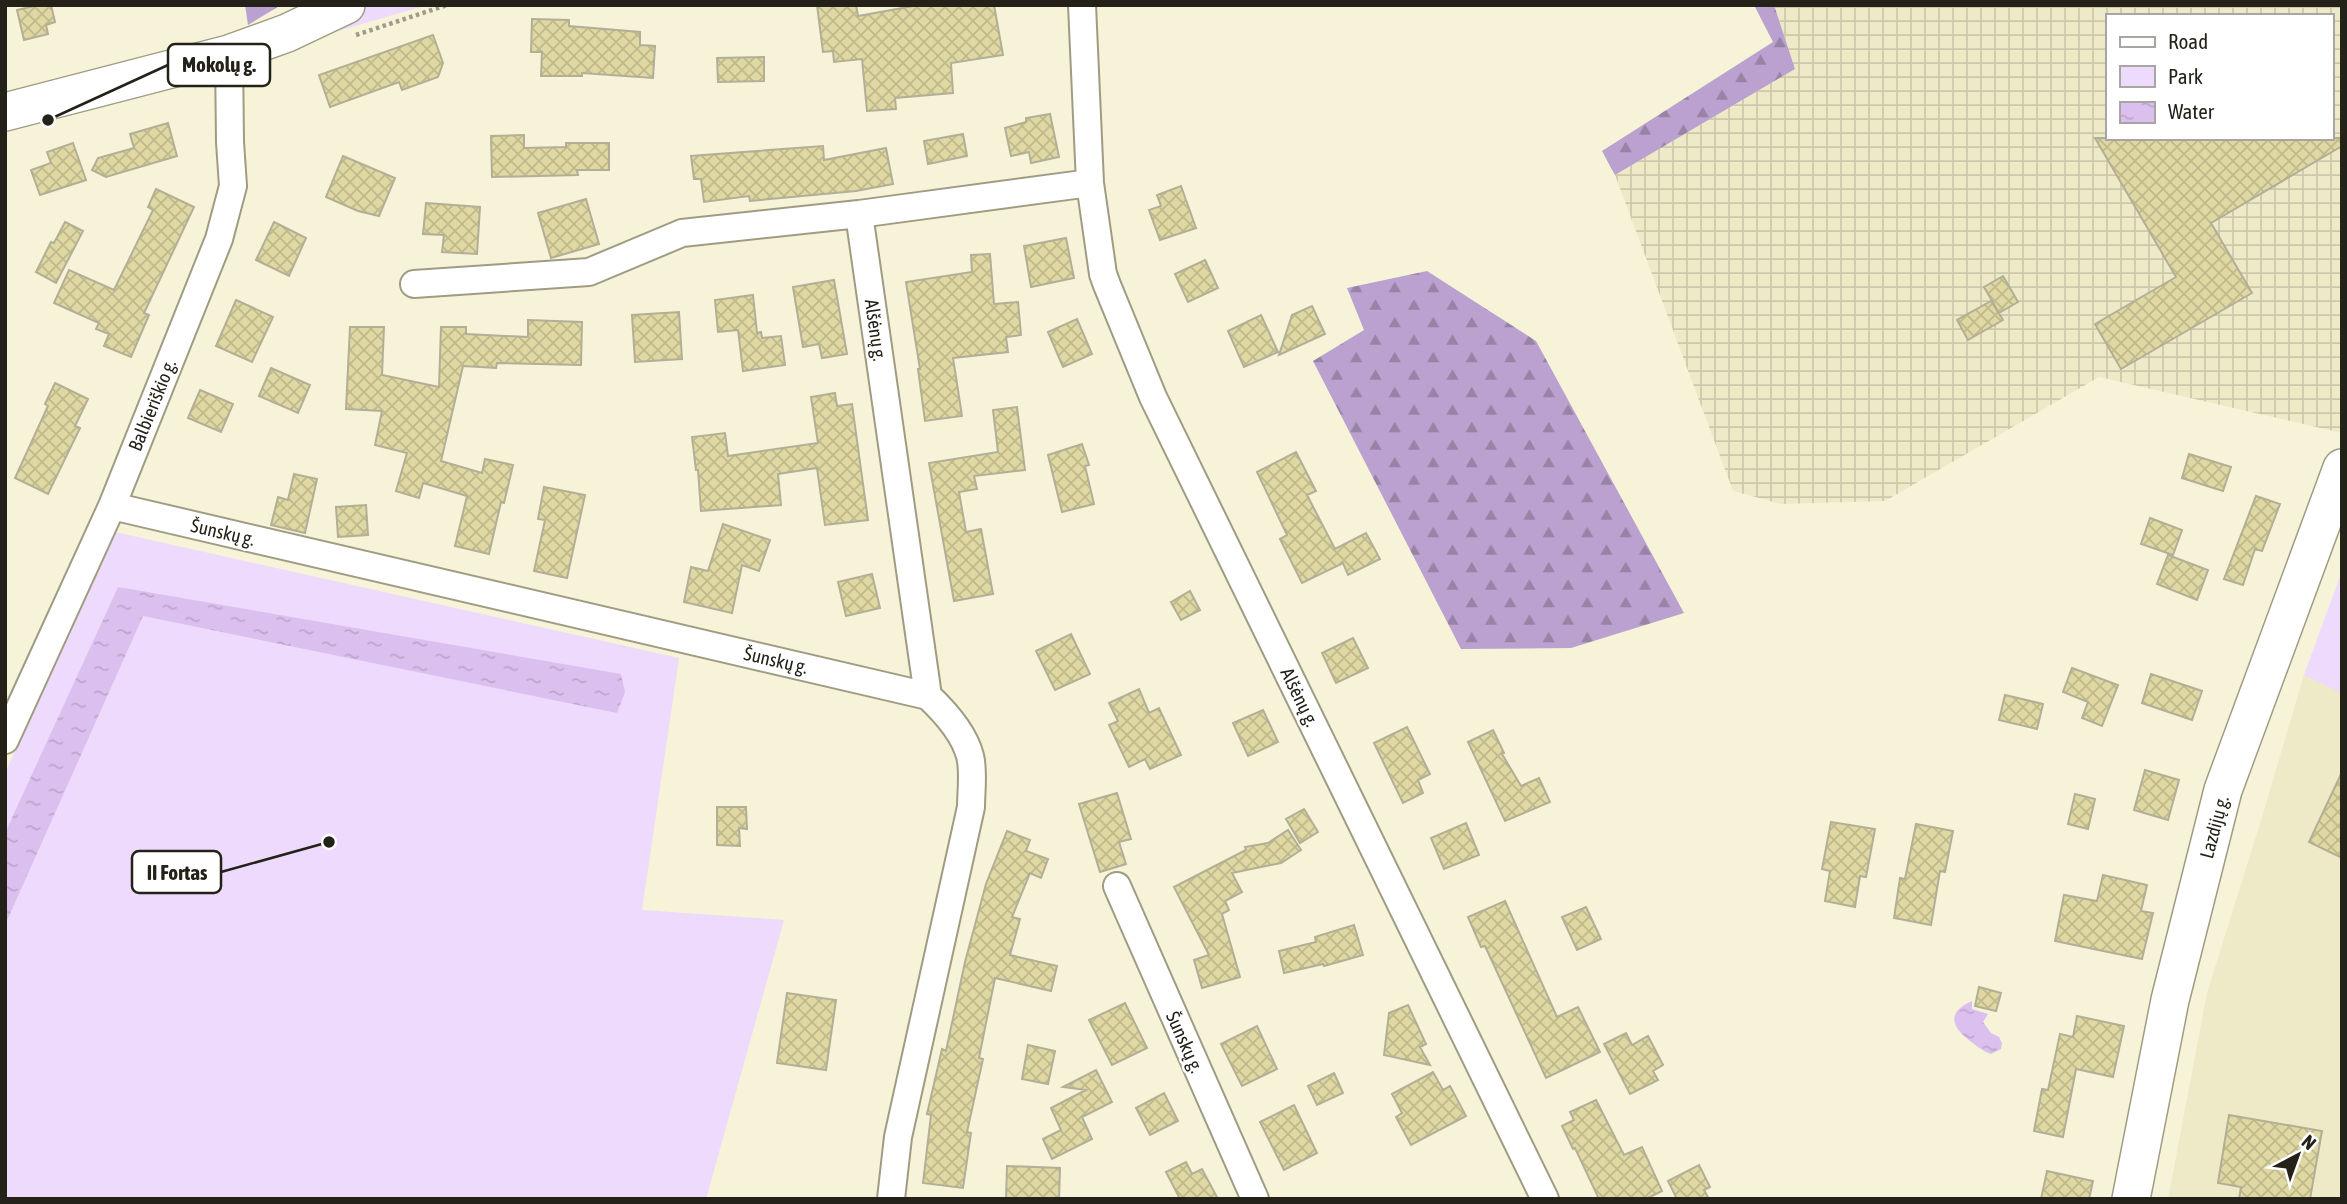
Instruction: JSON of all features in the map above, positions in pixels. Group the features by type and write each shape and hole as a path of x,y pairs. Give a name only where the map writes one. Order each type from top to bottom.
{"street":[{"path":"287,33 322,5"},
{"path":"5,112 229,54 287,33 346,5"},
{"name":"Alšėnų g.","path":"1082,5 1090,183 1103,274 1153,397 1545,1199"},
{"name":"Balbieriškio g.","path":"5,740 112,506 219,239 233,186 229,142 229,54"},
{"path":"414,284 589,272 682,233 859,214 1090,183"},
{"name":"Alšėnų g.","path":"859,214 928,696"},
{"name":"Lazdijų g.","path":"2131,1199 2170,1000 2223,790 2342,468"},
{"name":"Šunskų g.","path":"112,506 928,696"},
{"path":"891,1199 898,1137 971,807 970,756 958,730 928,696"},
{"name":"Šunskų g.","path":"1117,886 1255,1199"}],"shaded area":[{"path":"1774,5 2342,5 2342,433 2099,377 1885,501 1781,504 1733,491 1615,175 1795,69"},
{"path":"2304,675 2342,694 2342,1199 2168,1199 2207,993"}],"green space":[{"path":"245,5 281,5 248,25"},
{"path":"367,5 427,5 290,45 330,28"},
{"path":"1754,5 1774,5 1795,69 1615,175 1602,151 1773,42"},
{"path":"1427,271 1536,341 1684,613 1571,648 1461,649 1313,361 1364,330 1347,288"},
{"path":"115,532 679,658 642,910 784,920 706,1199 5,1199 5,773"},
{"path":"2342,571 2342,694 2304,675"}],"water":[{"path":"118,587 621,674 625,692 617,713 143,616 5,925 5,833"},
{"path":"1972,1001 1972,1009 1988,1014 1983,1022 2002,1043 2001,1049 1991,1054 1963,1035 1954,1021 1955,1014"}],"building":[{"path":"51,5 55,22 46,25 48,34 24,40 17,10"},
{"path":"817,5 856,5 858,16 919,5 994,5 1003,55 951,63 953,93 895,98 896,109 867,111 862,59 834,62 833,51 823,52"},
{"path":"532,19 569,20 569,26 640,32 640,45 655,46 653,78 582,73 582,76 541,76 542,52 531,52"},
{"path":"433,35 443,63 438,77 402,90 399,82 330,107 319,75"},
{"path":"764,57 764,81 718,82 717,58"},
{"path":"1050,114 1059,157 1031,163 1029,152 1011,156 1005,128 1026,122 1026,118"},
{"path":"168,123 177,156 106,177 92,170 98,158 134,148 130,134"},
{"path":"963,134 967,156 928,164 924,141"},
{"path":"524,135 524,148 566,147 566,143 609,143 609,170 577,170 578,175 492,177 491,136"},
{"path":"2095,138 2342,138 2342,146 2211,223 2252,293 2121,369 2095,324 2176,277"},
{"path":"73,143 86,180 40,195 31,170 51,163 47,152"},
{"path":"823,146 824,160 886,148 893,184 856,191 750,201 749,196 704,202 701,179 694,179 691,156"},
{"path":"343,156 395,178 379,216 358,211 326,197"},
{"path":"1181,186 1196,228 1160,240 1149,210 1161,206 1157,195"},
{"path":"156,189 194,207 144,313 149,315 131,357 104,346 109,334 96,329 99,323 54,303 69,270 114,290 153,210 148,207"},
{"path":"586,199 599,244 551,258 538,213"},
{"path":"426,203 480,207 477,254 442,252 444,235 423,234"},
{"path":"65,222 83,231 56,283 36,272"},
{"path":"274,222 306,238 289,276 256,260"},
{"path":"1066,238 1074,278 1031,287 1024,246"},
{"path":"990,254 994,304 1018,302 1021,335 1006,337 1008,352 953,358 962,416 925,421 906,282 972,272 971,255"},
{"path":"1205,260 1218,288 1188,302 1175,274"},
{"path":"2003,276 2018,302 1999,313 1984,287"},
{"path":"834,280 847,354 822,358 819,344 803,347 793,287"},
{"path":"753,295 757,333 761,332 762,338 781,336 785,365 743,371 738,330 718,332 715,300"},
{"path":"236,300 273,317 252,362 216,346"},
{"path":"1991,301 2003,320 1968,340 1957,320"},
{"path":"1312,306 1325,334 1279,355 1292,315"},
{"path":"679,312 682,359 635,362 632,315"},
{"path":"1261,315 1278,352 1244,367 1228,331"},
{"path":"1077,319 1092,354 1063,367 1048,332"},
{"path":"528,320 582,322 581,365 497,363 496,368 463,366 441,461 482,473 485,459 513,465 489,554 455,546 467,496 423,483 419,498 396,491 407,453 375,445 382,411 346,409 350,327 384,327 382,375 439,387 441,327 466,327 466,334 528,337"},
{"path":"271,368 310,385 298,413 259,396"},
{"path":"55,383 88,399 75,426 80,428 48,494 15,478 48,406 45,404"},
{"path":"200,390 233,404 221,432 188,418"},
{"path":"835,393 837,406 852,404 868,520 825,525 817,468 778,474 781,505 701,511 692,437 725,433 728,456 818,443 811,397"},
{"path":"1017,407 1025,470 974,476 977,489 959,492 966,532 981,529 993,594 954,601 929,463 998,452 993,410"},
{"path":"1082,444 1089,465 1085,466 1094,504 1062,512 1048,455"},
{"path":"1296,452 1316,491 1307,495 1335,549 1366,533 1380,559 1348,575 1343,563 1302,583 1280,539 1287,535 1257,472"},
{"path":"2189,454 2231,467 2223,491 2182,478"},
{"path":"294,474 317,479 305,533 271,525 278,497 288,500"},
{"path":"544,487 585,495 567,578 534,571 545,520 538,519"},
{"path":"2256,496 2280,504 2262,551 2255,549 2243,585 2224,579"},
{"path":"366,505 368,535 338,537 336,507"},
{"path":"2150,518 2182,530 2173,555 2141,544"},
{"path":"723,524 770,540 759,571 742,565 732,613 684,602 691,567 708,571"},
{"path":"2168,555 2208,570 2197,600 2157,584"},
{"path":"872,574 880,608 846,616 838,582"},
{"path":"1190,591 1200,610 1181,620 1171,602"},
{"path":"1071,634 1090,674 1055,690 1036,651"},
{"path":"1353,638 1368,668 1336,683 1322,653"},
{"path":"2072,668 2118,685 2102,726 2082,718 2088,702 2063,692"},
{"path":"2151,674 2202,691 2192,720 2142,703"},
{"path":"1139,689 1149,713 1159,708 1181,755 1150,769 1145,759 1129,767 1109,725 1118,721 1109,703"},
{"path":"2005,695 2043,704 2037,729 1999,720"},
{"path":"1263,710 1278,742 1248,756 1233,723"},
{"path":"1407,727 1430,774 1418,780 1423,793 1403,803 1374,743"},
{"path":"1493,730 1504,753 1502,754 1521,786 1539,778 1550,802 1505,821 1468,742"},
{"path":"2145,770 2179,780 2168,820 2134,810"},
{"path":"2342,772 2342,858 2309,842"},
{"path":"1117,793 1131,839 1119,842 1126,864 1100,872 1079,804"},
{"path":"2075,794 2095,799 2088,829 2068,824"},
{"path":"717,807 746,807 747,829 739,828 740,846 717,845"},
{"path":"1304,809 1318,832 1300,843 1286,819"},
{"path":"1831,822 1875,829 1866,877 1860,876 1855,907 1825,901 1830,871 1822,869"},
{"path":"1466,823 1479,855 1444,869 1431,838"},
{"path":"1916,824 1953,831 1945,872 1940,871 1931,925 1894,918 1900,878 1905,879"},
{"path":"1288,830 1301,850 1281,863 1232,873 1242,892 1225,901 1229,910 1222,914 1240,977 1202,988 1194,960 1209,955 1174,887 1246,850 1245,847 1268,843"},
{"path":"1007,831 1030,840 1026,851 1048,859 1041,878 1030,873 1012,917 1020,919 1010,955 1057,966 1051,991 995,978 979,1058 983,1059 967,1132 971,1133 963,1188 923,1183 931,1115 927,1114 942,1049 946,1051 965,962 986,884"},
{"path":"2103,875 2147,885 2141,911 2153,913 2142,959 2055,941 2064,895 2097,901"},
{"path":"1505,901 1557,1017 1578,1007 1600,1052 1546,1078 1485,946 1481,947 1468,917"},
{"path":"1586,907 1601,939 1577,950 1562,917"},
{"path":"1354,925 1363,955 1284,973 1279,951 1316,942 1315,937"},
{"path":"1979,987 2001,993 1996,1011 1975,1006"},
{"path":"787,993 836,1000 826,1070 777,1063"},
{"path":"1125,1003 1147,1048 1112,1065 1089,1020"},
{"path":"1408,1005 1426,1044 1420,1047 1430,1065 1384,1055 1389,1013"},
{"path":"2077,1016 2124,1026 2113,1077 2076,1069 2063,1137 2034,1131 2042,1089 2048,1090 2060,1034 2073,1037"},
{"path":"1257,1026 1277,1069 1242,1086 1221,1044"},
{"path":"1626,1033 1632,1045 1648,1036 1663,1065 1653,1071 1658,1080 1630,1094 1604,1044"},
{"path":"1028,1045 1055,1051 1048,1084 1022,1079"},
{"path":"1096,1070 1112,1102 1082,1117 1092,1139 1052,1159 1043,1139 1061,1130 1051,1108 1086,1090 1063,1087"},
{"path":"1433,1072 1443,1090 1450,1086 1466,1116 1411,1145 1396,1117 1402,1113 1392,1094"},
{"path":"1334,1073 1343,1093 1317,1105 1308,1086"},
{"path":"1164,1093 1178,1121 1150,1135 1136,1108"},
{"path":"1596,1100 1624,1155 1642,1147 1662,1191 1646,1199 1599,1199 1562,1126 1574,1120 1570,1112"},
{"path":"1294,1105 1317,1153 1284,1170 1260,1122"},
{"path":"2229,1115 2322,1131 2310,1199 2239,1199 2241,1187 2218,1183"},
{"path":"1186,1162 1192,1174 1202,1169 1218,1199 1180,1199 1166,1172"},
{"path":"1699,1165 1710,1187 1704,1190 1709,1199 1677,1199 1668,1181"},
{"path":"1007,1166 1060,1168 1059,1199 1006,1199"},
{"path":"2047,1171 2093,1181 2089,1199 2041,1199"}],"place":[{"name":"Mokolų g.","path":"48,120"},
{"name":"II Fortas","path":"329,842"}]}
